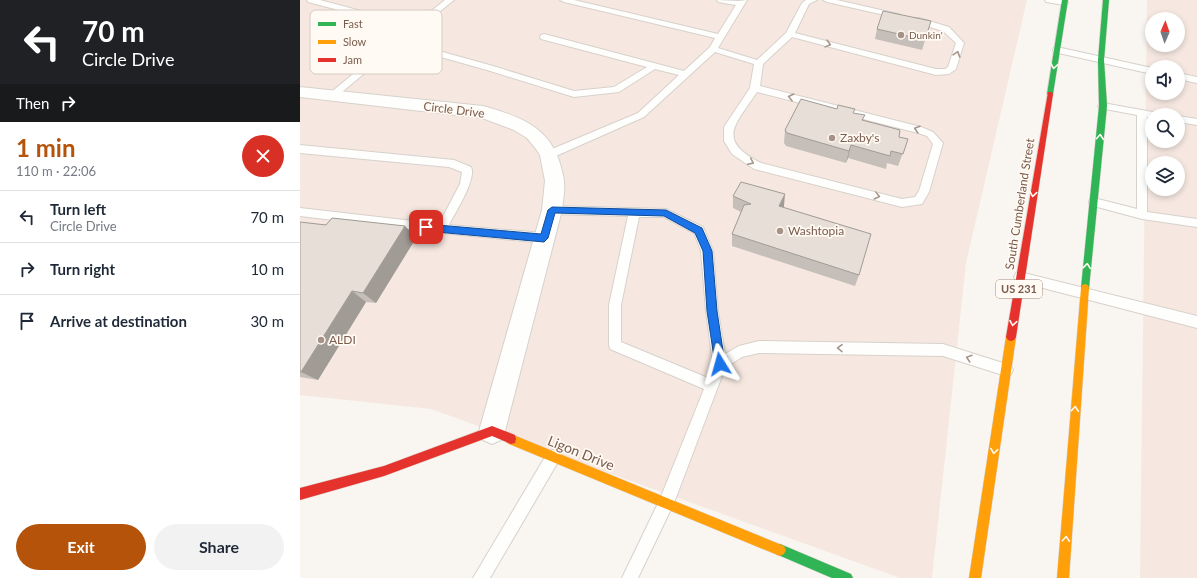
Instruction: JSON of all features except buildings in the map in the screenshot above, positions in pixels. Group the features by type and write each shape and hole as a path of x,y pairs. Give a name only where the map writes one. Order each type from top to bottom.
{"main road":[{"path":"1063,578 1084,294 1102,106 1101,60 1106,0"},
{"name":"South Cumberland Street","path":"975,578 1020,277 1065,2"},
{"path":"300,494 384,471 492,431"},
{"name":"Ligon Drive","path":"492,431 847,578"}],"street":[{"name":"Circle Drive","path":"300,92 483,112 505,119 533,134 549,155 555,181 552,210 492,431"}],"lane":[{"path":"311,0 348,10"},
{"path":"437,10 450,0"},
{"path":"564,0 720,37"},
{"path":"549,155 641,115 713,49 741,2 721,0"},
{"path":"755,88 921,130 930,134 938,143 924,192 918,201 902,203 758,166 744,159 735,152 727,134 729,127 755,88 759,63 790,34 806,3 813,0"},
{"path":"790,34 936,72 946,72 952,69 960,43 946,29 934,24 827,0"},
{"path":"1049,0 1065,2"},
{"path":"544,37 686,74"},
{"path":"713,49 759,63"},
{"path":"1056,50 1145,69"},
{"path":"442,55 574,94 616,90 654,66"},
{"path":"332,96 358,74"},
{"path":"1185,77 1197,80"},
{"path":"1102,106 1145,113"},
{"path":"1142,113 1142,215"},
{"path":"1185,120 1197,122"},
{"path":"300,149 450,163 467,170 465,184 442,229"},
{"path":"1094,202 1142,215 1197,223"},
{"path":"552,210 666,213 699,230 708,251 712,311 720,364 666,503 630,578"},
{"path":"300,212 442,229 544,238"},
{"path":"634,212 615,305 615,344 712,386"},
{"path":"1020,277 1197,322"},
{"path":"720,364 739,352 759,347 909,348 943,350 1006,370"},
{"path":"481,578 553,456"}],"shaded area":[{"path":"300,0 1027,0 966,263 932,578 900,578 431,409 300,395"},
{"path":"1147,0 1197,0 1197,578 1140,578 1145,165 1145,196 1185,196 1185,156 1145,156 1145,148 1185,148 1185,108 1146,108 1146,100 1185,100 1185,60 1146,60 1146,52 1185,52 1185,12 1147,12"}],"traffic: fast":[{"path":"1050,94 1065,0"},
{"path":"1085,288 1103,106 1101,60 1106,0"},
{"path":"780,550 847,578"}],"traffic: slow":[{"path":"1063,578 1085,288"},
{"path":"975,578 1011,337"},
{"path":"511,439 780,550"}],"traffic: jam":[{"path":"1011,337 1050,94"},
{"path":"300,494 384,471 492,431 511,439"}],"place":[{"name":"Dunkin'","path":"901,35"},
{"name":"Zaxby's","path":"832,138"},
{"name":"Washtopia","path":"780,231"},
{"name":"ALDI","path":"321,340"}],"route":[{"path":"426,227 544,238 552,210 666,213 699,230 708,251 712,311 720,364"}]}
